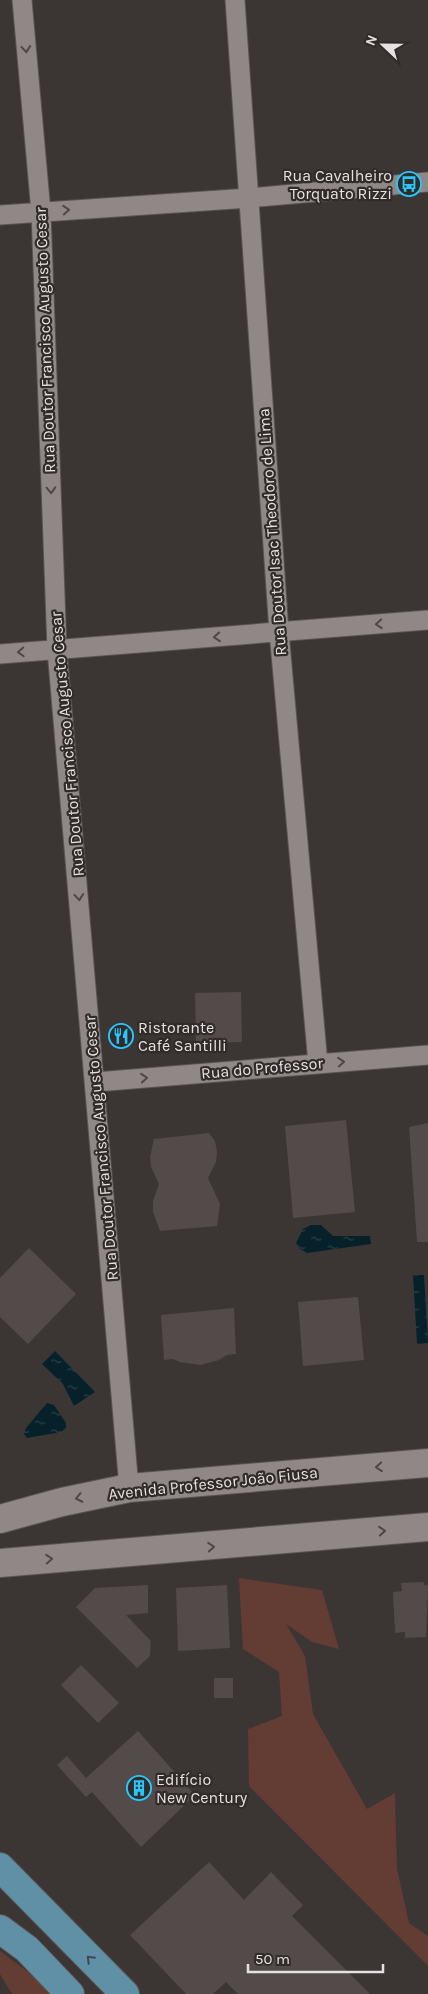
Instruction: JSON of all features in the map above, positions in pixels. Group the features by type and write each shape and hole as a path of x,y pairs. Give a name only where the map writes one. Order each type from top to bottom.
{"main road":[{"name":"Avenida Professor João Fiusa","path":"0,1519 62,1502 129,1488 428,1463"},
{"path":"0,1563 428,1527"},
{"path":"0,1868 125,1994"},
{"path":"0,1929 26,1949 70,1994"}],"street":[{"name":"Rua Doutor Francisco Augusto Cesar","path":"22,0 41,212 57,650 96,1082 129,1488"},
{"name":"Rua Doutor Isac Theodoro de Lima","path":"236,0 279,632 318,1064"},
{"path":"0,215 250,198 428,182"},
{"path":"0,654 428,620"},
{"name":"Rua do Professor","path":"96,1082 428,1055"}],"shaded area":[{"path":"239,1578 322,1590 339,1649 312,1642 286,1624 305,1656 313,1714 367,1809 395,1793 397,1869 409,1923 428,1936 428,1966 249,1786 248,1729 282,1716 279,1672 243,1649"},
{"path":"0,1951 43,1983 54,1994 12,1994 0,1974"}],"water":[{"path":"311,1225 321,1225 333,1236 370,1236 371,1244 307,1253 300,1249 296,1243 303,1229"},
{"path":"413,1275 424,1275 428,1343 417,1344"},
{"path":"55,1351 95,1392 74,1406 63,1384 42,1364"},
{"path":"47,1403 54,1405 66,1423 66,1428 61,1432 27,1438 24,1434 26,1428"}],"building":[{"path":"241,992 242,1042 196,1043 195,993"},
{"path":"346,1120 355,1212 293,1218 285,1126"},
{"path":"428,1123 428,1242 417,1242 409,1127"},
{"path":"209,1133 215,1141 217,1152 216,1162 208,1178 220,1204 217,1226 160,1231 153,1212 153,1201 159,1184 151,1167 150,1157 154,1139"},
{"path":"29,1248 76,1294 28,1344 0,1317 0,1278"},
{"path":"358,1297 364,1360 303,1366 298,1302"},
{"path":"234,1308 236,1354 227,1355 219,1360 200,1365 173,1359 164,1360 161,1315"},
{"path":"424,1582 424,1585 428,1585 426,1637 405,1638 405,1632 395,1633 393,1592 402,1591 401,1583"},
{"path":"148,1585 148,1613 126,1615 151,1641 150,1656 137,1668 76,1607 95,1588"},
{"path":"227,1585 230,1648 178,1651 176,1588"},
{"path":"81,1665 119,1703 98,1723 61,1685"},
{"path":"214,1678 233,1678 233,1698 214,1698"},
{"name":"Edifício New Century","path":"138,1731 195,1795 141,1847 92,1792 86,1797 57,1765 67,1756 86,1778"},
{"path":"209,1862 244,1900 271,1872 303,1905 292,1916 370,1994 238,1994 226,1982 213,1994 186,1994 130,1935"}],"place":[{"name":"Rua Cavalheiro Torquato Rizzi","path":"409,184"},
{"name":"Ristorante Café Santilli","path":"121,1036"},
{"name":"Edifício New Century","path":"139,1788"}]}
